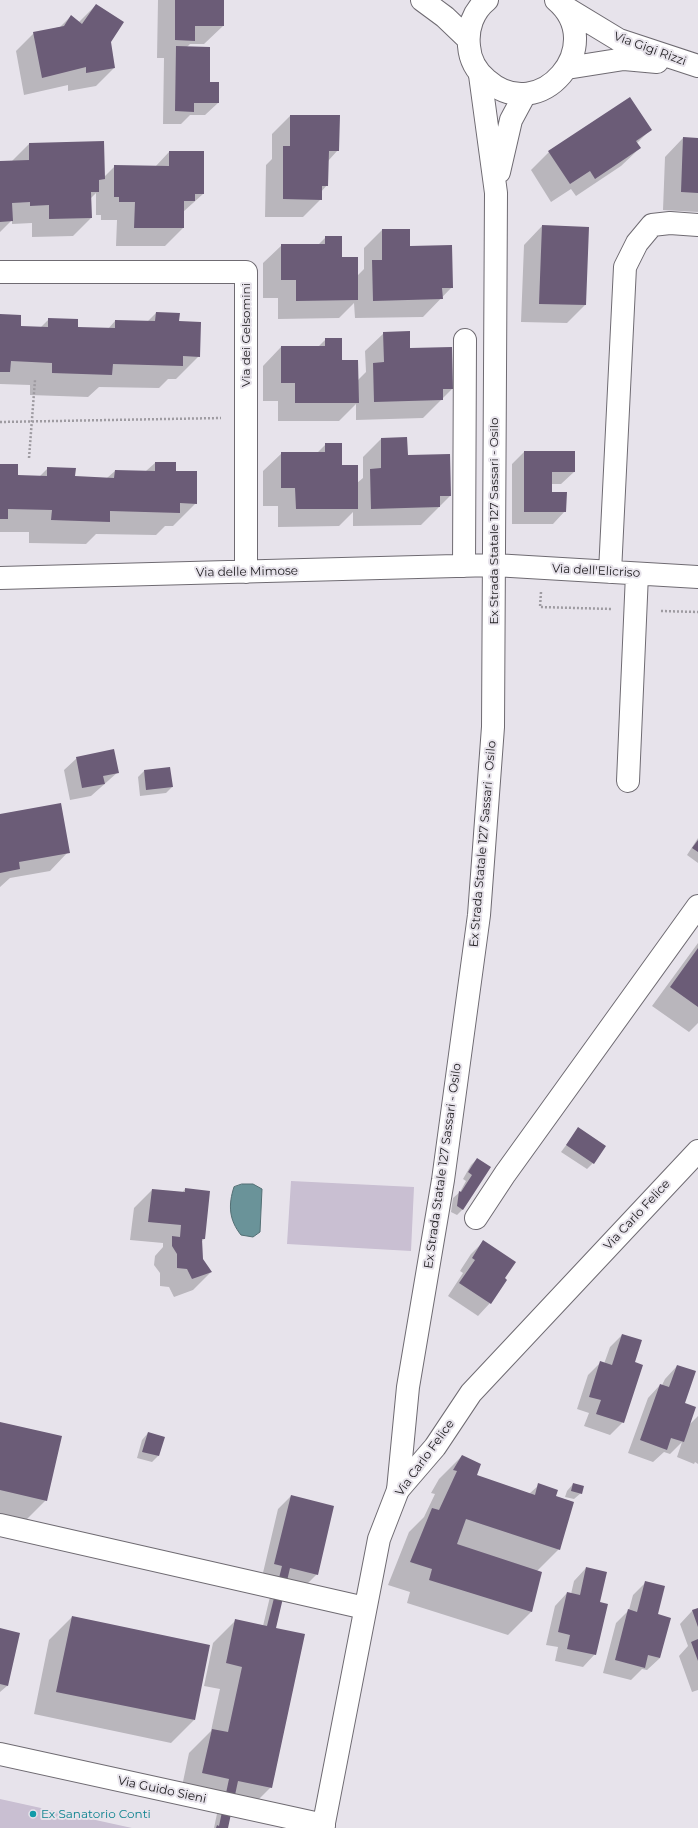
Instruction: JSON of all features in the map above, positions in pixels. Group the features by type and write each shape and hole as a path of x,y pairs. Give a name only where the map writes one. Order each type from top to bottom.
{"street":[{"path":"422,0 445,17 468,39"},
{"path":"479,1 470,26 468,39 473,64 480,75 493,86 508,92 525,94 542,90 556,81 567,68 574,53 575,36 571,21 560,3"},
{"name":"Via Gigi Rizzi","path":"560,3 620,40 697,66"},
{"name":"Via Gigi Rizzi","path":"567,68 624,58 697,66"},
{"name":"Ex Strada Statale 127 Sassari - Osilo","path":"398,1490 408,1387 442,1180 479,915 493,727 496,193 480,75"},
{"name":"Ex Strada Statale 127 Sassari - Osilo","path":"496,193 505,140 511,120 525,94"},
{"path":"610,572 625,267 637,243 652,225 670,223 698,225"},
{"name":"Via dei Gelsomini","path":"0,272 246,272 246,572"},
{"path":"464,566 465,340"},
{"name":"Via delle Mimose","path":"0,578 494,566"},
{"name":"Via dell'Elicriso","path":"494,566 698,577"},
{"path":"628,781 637,574"},
{"path":"476,1218 505,1174 698,906"},
{"name":"Via Carlo Felice","path":"323,1826 379,1539 398,1490 435,1447 471,1393 698,1151"},
{"path":"0,1525 365,1608"},
{"name":"Via Guido Sieni","path":"0,1754 323,1826"}],"path":[{"path":"29,458 35,380"},
{"path":"0,422 246,417"},
{"path":"541,589 540,607 698,612"}],"shaded area":[{"path":"291,1181 414,1187 411,1251 287,1244"},
{"name":"Ex Sanatorio Conti","path":"0,1799 132,1828 0,1828"}],"water":[{"path":"242,1184 253,1184 262,1189 260,1232 253,1237 241,1235 232,1218 230,1206 234,1187"}],"building":[{"path":"175,0 224,0 224,26 195,26 195,41 175,40"},
{"path":"96,4 124,22 111,42 115,68 86,73 86,67 42,78 33,32 64,26 71,15 82,24"},
{"path":"176,46 210,47 210,82 219,82 219,103 194,103 194,112 175,111"},
{"path":"630,97 652,130 636,141 641,148 595,179 590,171 570,184 548,151"},
{"path":"290,115 340,115 339,151 329,151 328,186 322,186 322,200 283,199 283,146 290,146"},
{"path":"683,137 698,138 698,193 681,192"},
{"path":"104,141 105,179 99,180 99,192 91,192 92,218 49,219 49,205 30,206 30,202 12,203 13,221 0,222 0,161 29,160 29,143"},
{"path":"169,151 204,151 204,194 195,194 195,201 184,201 184,228 134,228 135,202 119,202 119,197 114,197 114,165 169,166"},
{"path":"542,225 589,227 586,305 539,304"},
{"path":"382,229 410,229 410,246 452,245 453,288 442,288 443,299 373,301 372,260 382,260"},
{"path":"325,236 342,236 342,257 358,257 358,300 296,301 296,280 281,280 281,244 325,244"},
{"path":"156,312 180,313 179,321 201,322 200,357 183,356 183,366 113,364 112,375 52,373 52,363 11,361 10,372 0,372 0,314 21,315 21,326 48,327 48,318 78,319 78,327 115,328 115,320 155,321"},
{"path":"410,331 410,348 452,347 453,389 443,389 443,400 374,402 373,363 384,362 383,332"},
{"path":"325,338 342,338 342,360 358,360 359,403 295,403 295,383 281,383 281,346 325,346"},
{"path":"407,437 408,455 450,454 451,496 440,496 440,507 371,509 370,469 381,468 381,438"},
{"path":"325,443 342,443 342,465 358,465 358,509 296,509 295,488 281,488 281,452 325,452"},
{"path":"524,451 575,451 575,472 552,472 552,492 567,492 566,512 524,512"},
{"path":"155,462 176,462 176,471 197,471 197,504 180,503 180,513 110,511 110,522 51,520 52,510 8,509 8,519 0,519 0,464 18,464 18,475 47,476 47,467 76,468 75,476 114,478 115,470 155,471"},
{"path":"114,749 119,773 103,776 105,784 82,788 76,757"},
{"path":"170,767 173,787 146,790 144,770"},
{"path":"61,803 70,853 19,862 20,869 0,873 0,814"},
{"path":"698,840 698,852 692,848"},
{"path":"698,948 698,1007 670,987"},
{"path":"578,1127 606,1146 594,1164 566,1145"},
{"path":"477,1158 491,1167 463,1210 457,1206 459,1191 461,1192 472,1175 468,1172"},
{"path":"185,1188 210,1191 205,1239 202,1239 203,1259 212,1272 192,1279 187,1269 177,1268 177,1254 172,1246 172,1236 180,1237 181,1225 148,1222 152,1189 185,1192"},
{"path":"483,1240 516,1262 505,1278 507,1280 491,1304 459,1283 475,1260 472,1258"},
{"path":"622,1334 642,1340 635,1362 643,1365 624,1423 596,1414 601,1400 589,1397 600,1361 612,1365"},
{"path":"677,1365 696,1371 685,1403 696,1407 684,1442 671,1438 667,1450 640,1440 660,1384 669,1387"},
{"path":"0,1422 62,1436 47,1501 0,1490"},
{"path":"148,1432 165,1437 159,1456 142,1452"},
{"path":"462,1455 481,1464 477,1475 535,1495 538,1483 558,1490 556,1496 574,1502 560,1550 466,1519 457,1544 542,1572 532,1612 429,1580 432,1569 410,1562 432,1508 439,1510 457,1471 453,1470"},
{"path":"573,1483 584,1486 582,1494 571,1491"},
{"path":"291,1495 334,1506 318,1575 290,1568 276,1628 305,1634 272,1788 238,1781 228,1828 216,1828 217,1825 219,1826 229,1779 202,1773 212,1729 228,1732 242,1667 226,1663 235,1619 267,1626 282,1566 274,1564"},
{"path":"586,1567 607,1572 600,1602 608,1604 596,1655 567,1649 570,1635 558,1632 567,1592 580,1595"},
{"path":"645,1581 665,1586 658,1614 671,1618 660,1658 648,1655 645,1668 615,1660 628,1609 637,1612"},
{"path":"698,1608 698,1627 692,1610"},
{"path":"72,1616 210,1645 195,1720 56,1692"},
{"path":"0,1628 20,1633 8,1686 0,1684"},
{"path":"698,1639 698,1661 691,1642"}],"place":[{"name":"Ex Sanatorio Conti","path":"33,1814"}]}
